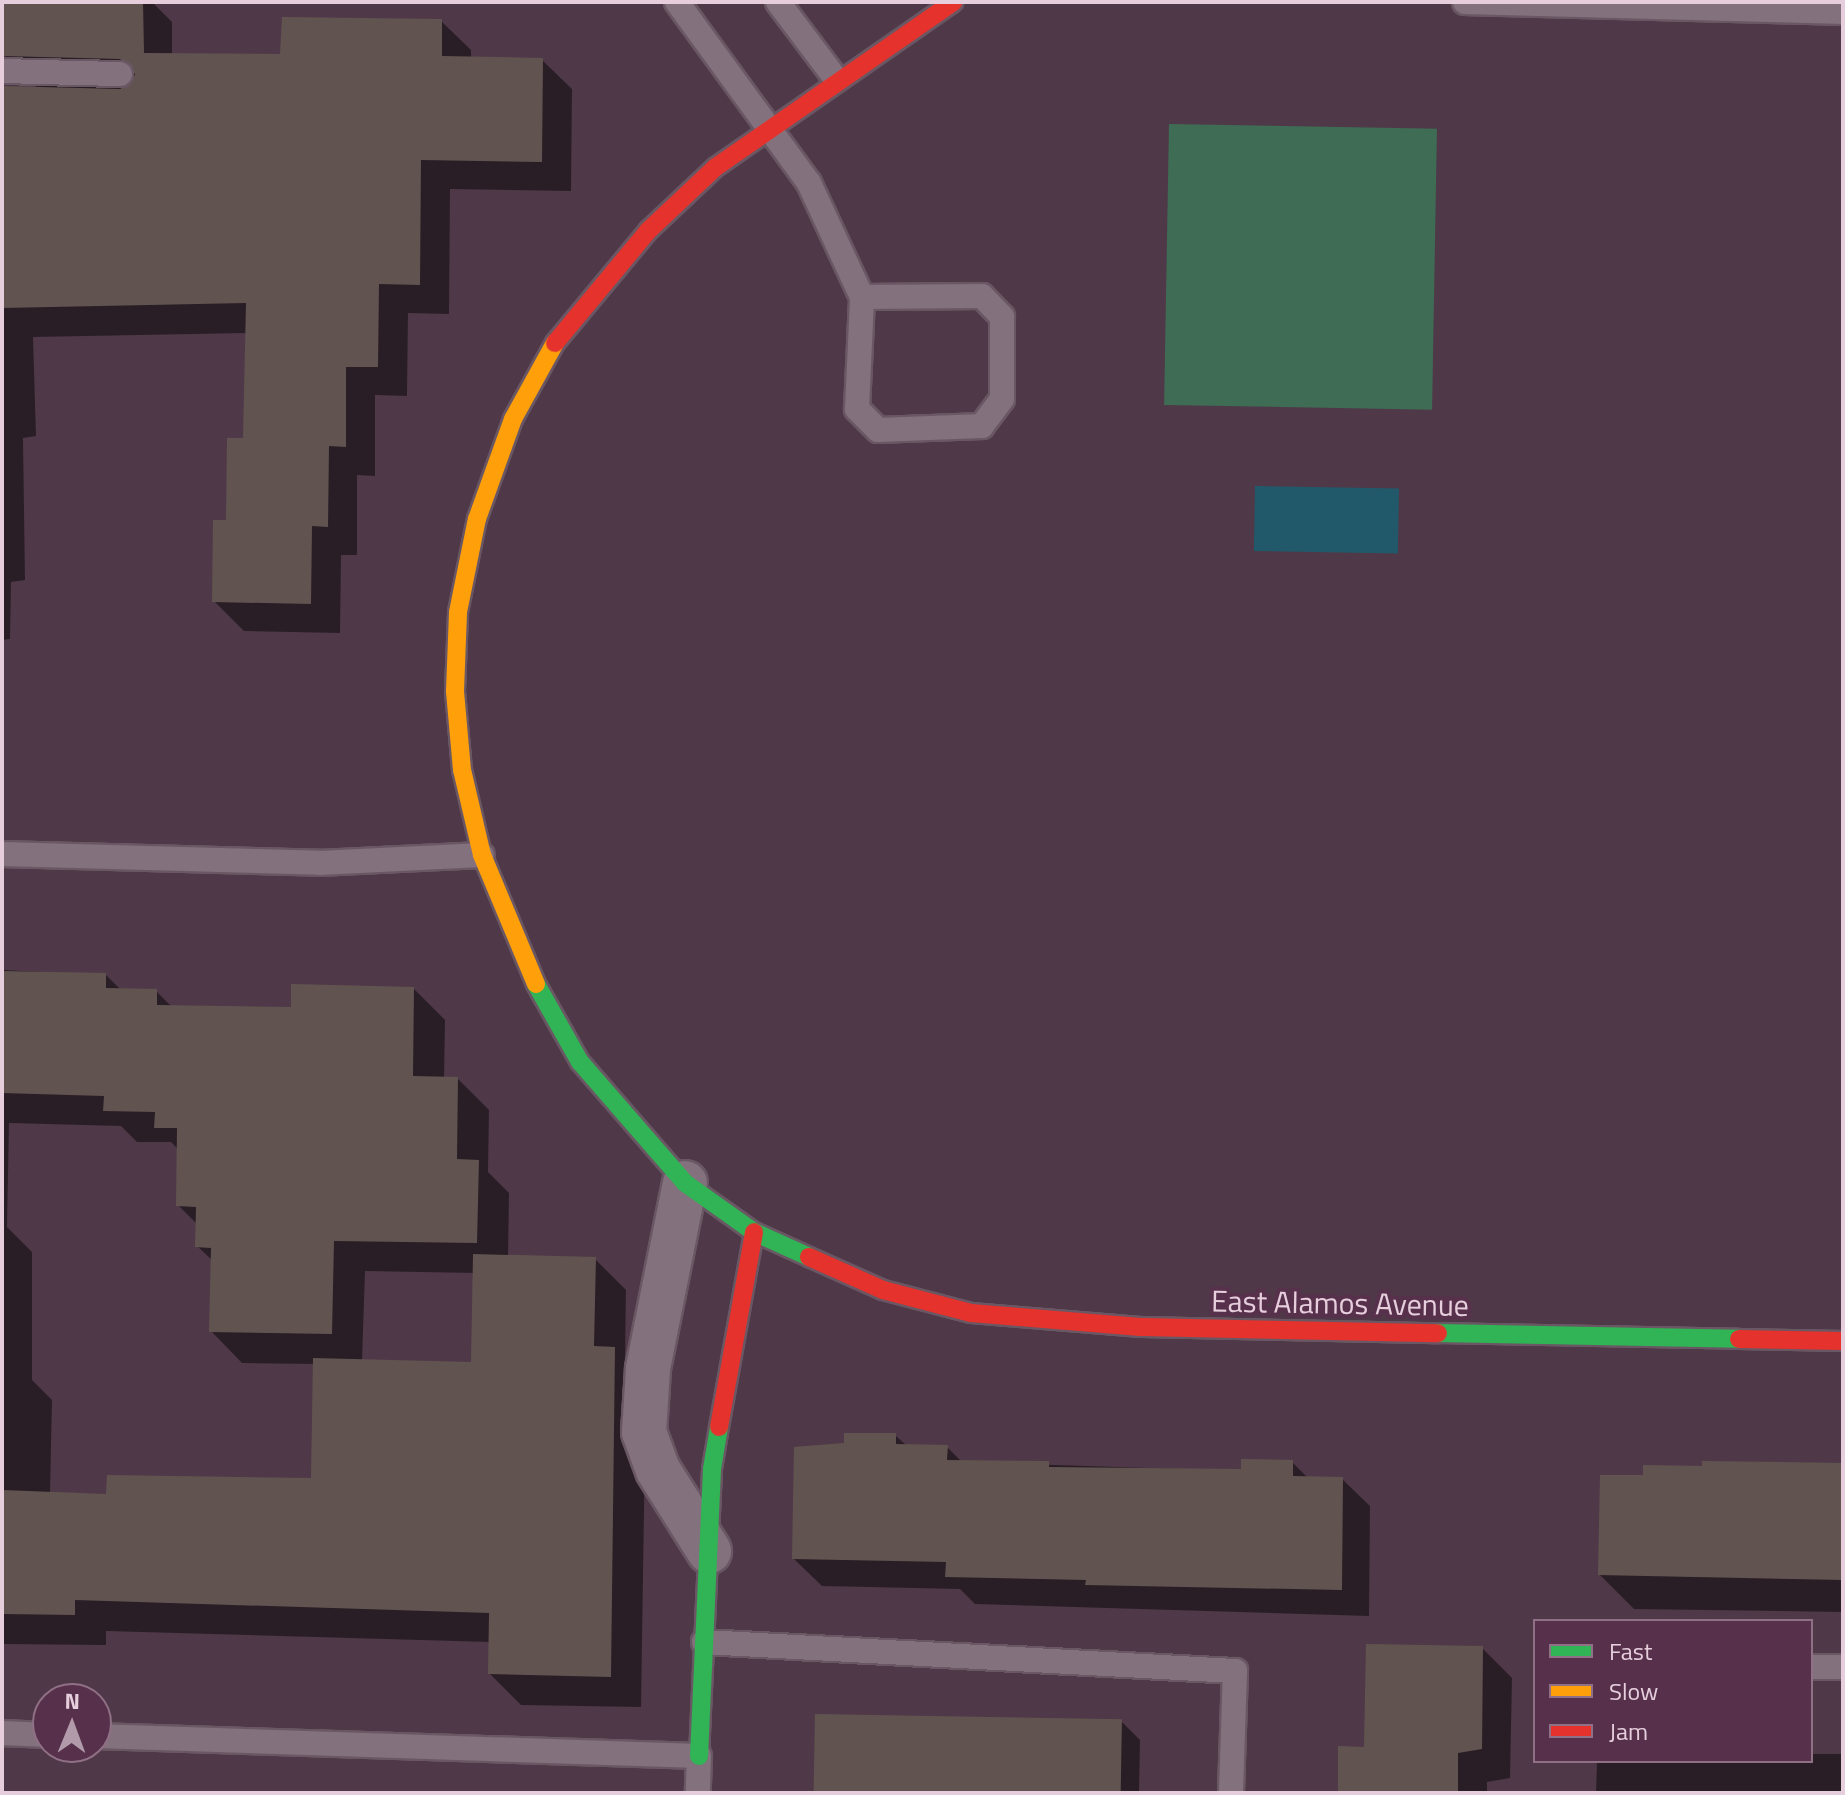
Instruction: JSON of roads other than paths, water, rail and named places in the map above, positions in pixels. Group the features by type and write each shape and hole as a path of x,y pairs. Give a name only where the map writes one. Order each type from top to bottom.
{"street":[{"name":"East Alamos Avenue","path":"953,2 768,127 648,231 561,333 513,419 477,519 458,612 456,707 462,770 482,855 523,961 580,1062 685,1183 754,1232 843,1274 971,1313 1069,1324 1843,1341"},
{"path":"685,1183 648,1369 644,1432 658,1470 709,1551"},
{"path":"699,1756 719,1411 754,1232"}],"lane":[{"path":"677,2 809,183 862,297 857,409 878,430 982,426 1002,399 1002,317 982,296 862,297"},
{"path":"778,2 836,79"},
{"path":"1465,2 1843,12"},
{"path":"2,71 120,74"},
{"path":"2,854 319,863 482,855"},
{"path":"704,1642 1235,1671 1231,1793"},
{"path":"1813,1667 1843,1667"},
{"path":"2,1733 32,1734"},
{"path":"112,1737 699,1756 698,1793"}],"water":[{"path":"1255,486 1399,489 1398,554 1254,551"}]}
